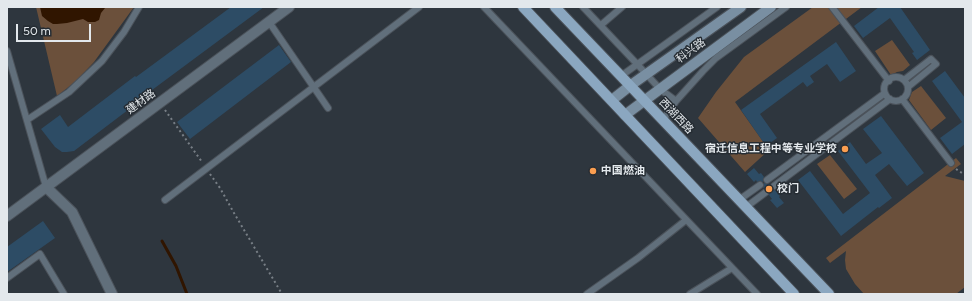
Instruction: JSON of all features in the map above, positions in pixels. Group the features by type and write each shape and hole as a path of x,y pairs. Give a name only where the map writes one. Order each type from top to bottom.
{"main road":[{"path":"523,7 794,294"},
{"name":"西湖西路","path":"555,7 829,294"},
{"name":"科兴路","path":"612,100 646,74 741,7"},
{"name":"科兴路","path":"625,115 771,7"}],"street":[{"name":"建材路","path":"7,216 289,7"},
{"path":"46,187 72,212 112,294"}],"lane":[{"path":"27,120 69,92 102,60 124,32 139,7"},
{"path":"165,200 419,7"},
{"path":"484,7 757,294"},
{"path":"583,7 660,89 676,101"},
{"path":"601,25 622,7"},
{"path":"621,76 717,7"},
{"path":"663,120 676,101 716,58 786,7"},
{"path":"832,7 889,80"},
{"path":"269,22 328,108"},
{"path":"7,51 46,187"},
{"path":"904,80 931,58 936,64 908,87"},
{"path":"767,180 885,93 886,85 889,80 897,78 904,80 908,87 907,95 897,101 890,99 885,93"},
{"path":"774,186 890,99"},
{"path":"902,99 952,163"},
{"path":"743,204 760,185"},
{"path":"743,204 766,192"},
{"path":"587,294 638,258 686,220"},
{"path":"7,278 40,254 64,294"},
{"path":"690,294 732,268"}],"path":[{"path":"160,103 220,188 282,294"},
{"path":"952,163 957,170 965,175"}],"shaded area":[{"path":"36,7 134,7 94,62 75,82 57,96"},
{"path":"40,7 110,7 105,8 101,13 99,20 95,22 88,22 83,19 67,23 53,24 42,16"},
{"path":"813,7 862,7 735,102 769,150 745,172 698,118 716,92 744,57"},
{"path":"892,40 910,65 903,71 891,75 875,51"},
{"path":"921,86 946,118 931,130 909,100 912,92"},
{"path":"830,155 857,189 844,199 817,164"},
{"path":"956,158 961,164 945,176 965,181 965,287 956,294 864,294 855,284 846,269 846,251 830,263 826,258"}],"building":[{"path":"231,7 264,7 148,93 149,94 74,151 62,152 55,147 41,129 60,115 68,127 135,76 136,77"},
{"path":"879,7 900,7 930,50 917,60 912,53 914,52 890,18 863,38 854,26"},
{"path":"836,42 856,71 840,82 827,64 810,76 814,82 807,87 803,82 760,114 777,138 766,146 741,110"},
{"path":"279,45 291,62 190,139 177,122"},
{"path":"945,71 965,98 965,144 952,154 940,138 962,122 932,81"},
{"path":"881,116 924,173 907,186 889,164 875,175 892,198 841,236 798,180 810,171 843,214 870,193 838,151 850,142 866,164 882,153 863,129"},
{"path":"754,168 764,177 763,182 757,182 756,180 754,182 747,174"},
{"path":"764,183 770,184 770,188 775,190 784,203 777,208 770,200 772,199 769,195 770,190 763,188"},
{"path":"43,221 55,238 7,272 7,247"}],"waterway":[{"path":"162,241 176,266 187,294"}],"place":[{"name":"宿迁信息工程中等专业学校","path":"845,149"},
{"name":"中国燃油","path":"593,171"},
{"name":"校门","path":"769,189"}]}
